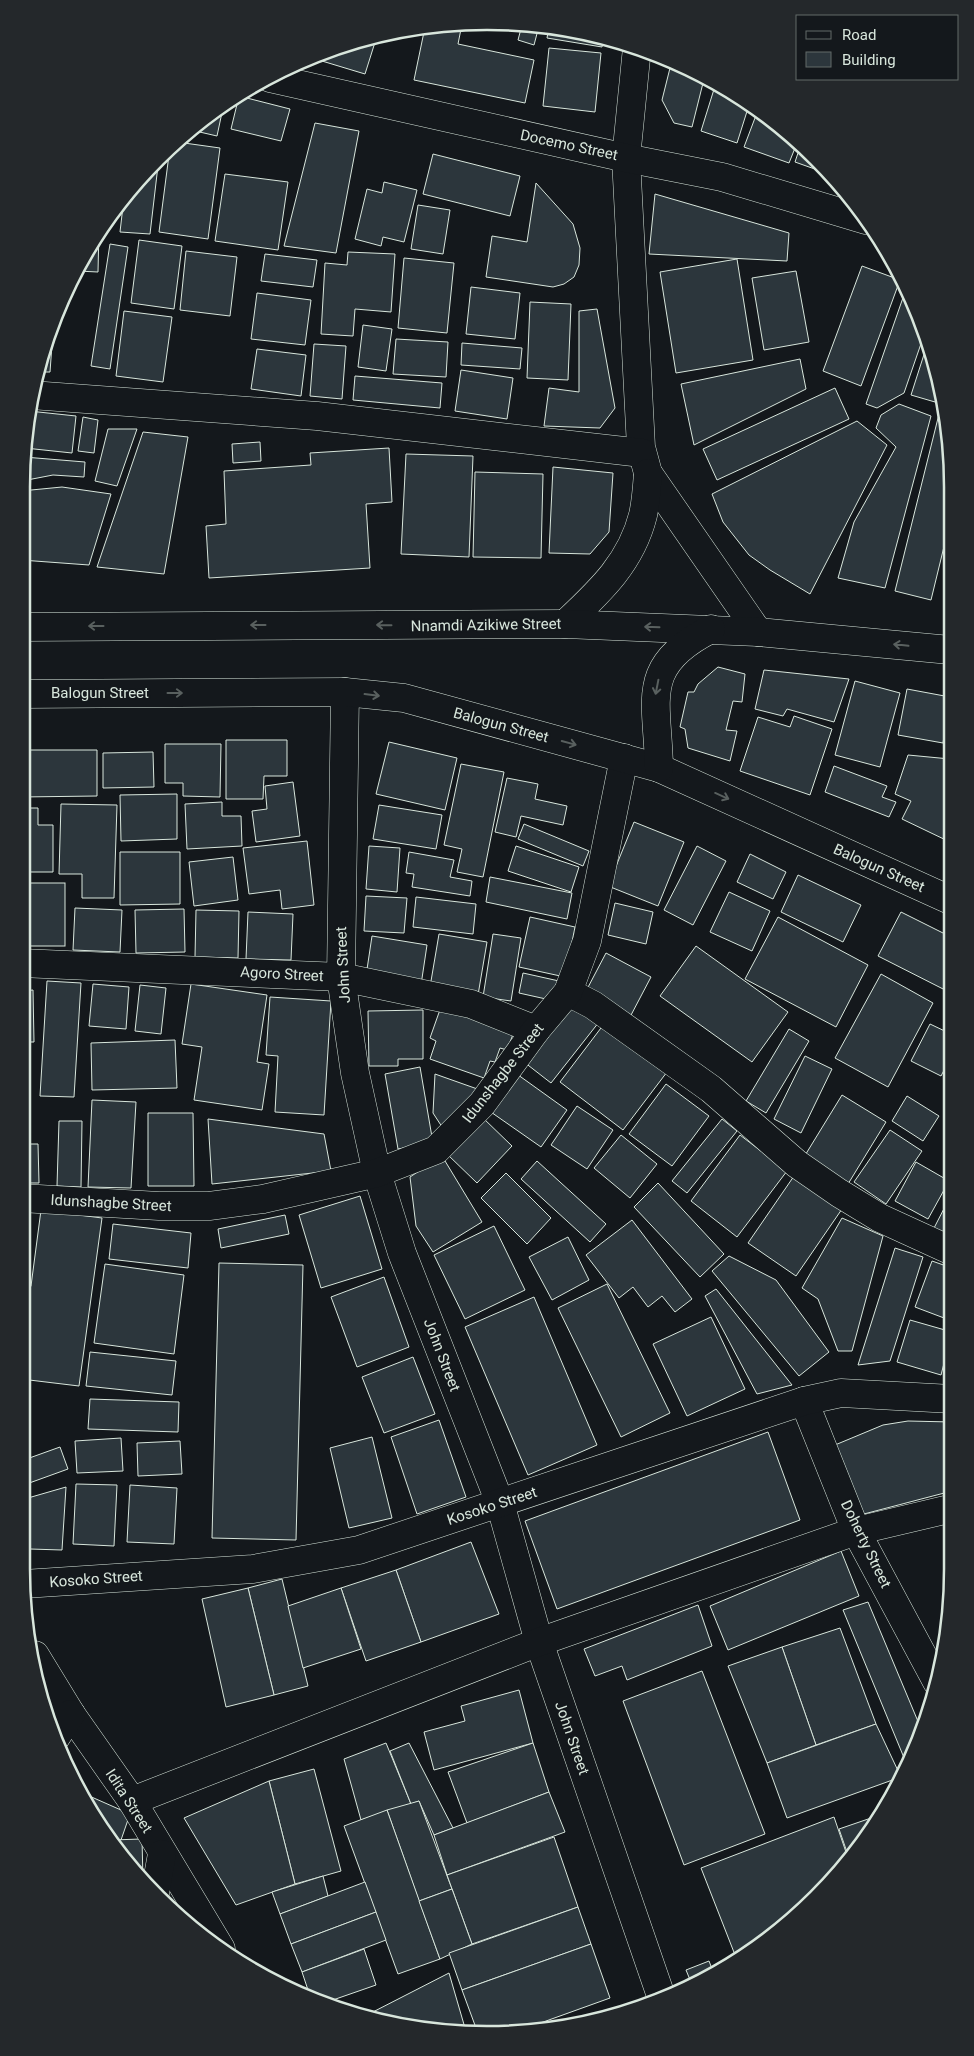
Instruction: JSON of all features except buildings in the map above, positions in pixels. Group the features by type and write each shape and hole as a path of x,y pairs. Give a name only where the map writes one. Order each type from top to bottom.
{"street":[{"path":"565,624 604,588 631,548 642,516 645,463 626,158 636,55"},
{"name":"Docemo Street","path":"279,80 626,158 722,177 856,217"},
{"path":"40,396 317,416 645,463 758,632"},
{"name":"Nnamdi Azikiwe Street","path":"30,627 565,624 758,632 944,649"},
{"path":"659,768 659,738 654,716 655,694 659,678 666,662 677,650 711,629"},
{"name":"Balogun Street","path":"30,694 345,692 404,698 659,768 944,897"},
{"name":"John Street","path":"345,692 341,977 355,1073 377,1173 402,1253 500,1503 539,1642 660,1992"},
{"name":"Idunshagbe Street","path":"30,1199 159,1206 209,1206 263,1199 377,1173 436,1150 482,1104 536,1030 568,992 587,941 624,758"},
{"name":"Agoro Street","path":"30,963 341,977 471,1004 536,1030"},
{"path":"568,992 592,1005 710,1089 798,1164 838,1193 880,1218 944,1247"},
{"name":"Kosoko Street","path":"30,1584 252,1569 359,1550 804,1401 841,1393 944,1399"},
{"name":"Doherty Street","path":"804,1401 856,1531 932,1672"},
{"path":"132,1801 539,1642 856,1531 944,1510"},
{"name":"Idita Street","path":"40,1661 71,1714 132,1801 162,1854 212,1934"},
{"path":"60,1731 71,1714"},
{"path":"157,1884 162,1854"}]}
